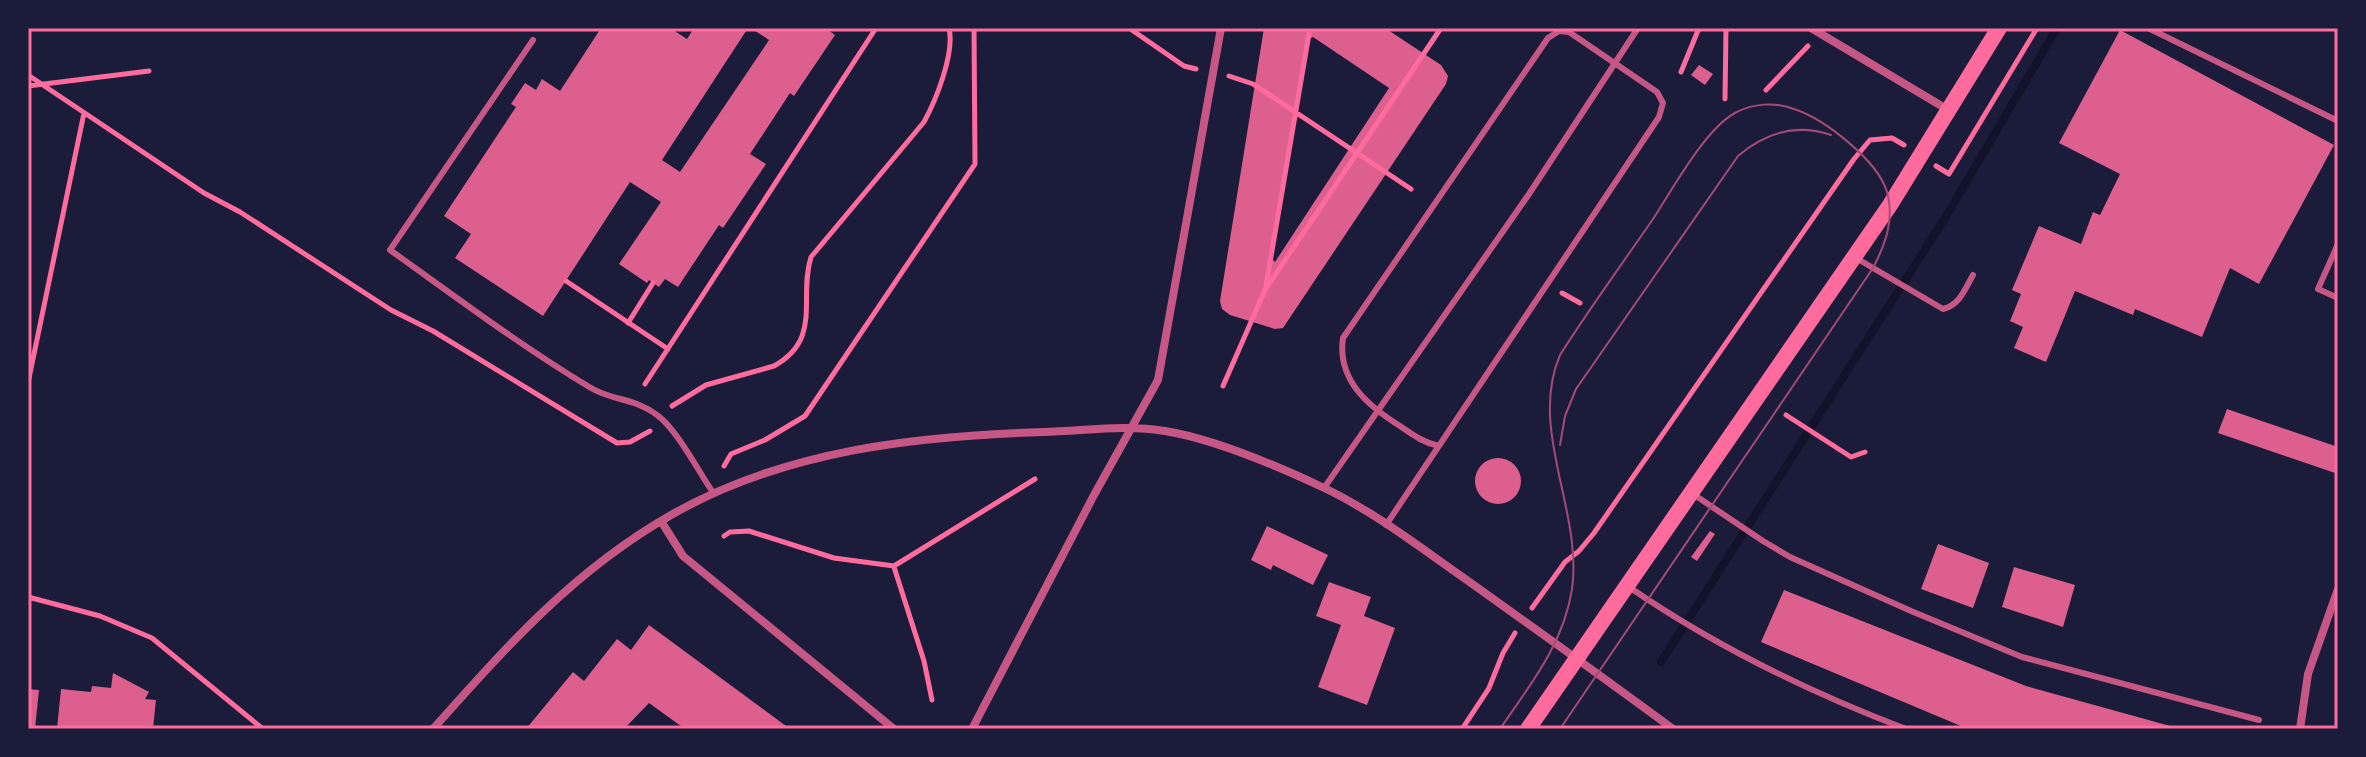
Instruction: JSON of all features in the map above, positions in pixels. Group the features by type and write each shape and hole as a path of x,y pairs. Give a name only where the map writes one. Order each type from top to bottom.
{"main road":[{"path":"1528,729 1854,257 1950,111 1999,28"}],"street":[{"path":"972,729 1158,380 1221,28"},
{"path":"1811,28 1950,111"},
{"path":"433,729 514,639 580,577 661,521 714,494 810,460 871,445 988,432 1133,428 1176,433 1288,471 1324,488 1386,525 1673,729"},
{"path":"661,521 683,556 894,729"},
{"path":"2300,729 2308,674 2338,589"}],"lane":[{"path":"1324,488 1638,28"},
{"path":"2148,28 2338,121"},
{"path":"1386,525 1439,446 1659,117 1663,103 1657,92 1569,32 1559,31 1548,38 1343,338 1341,353 1345,370 1355,389 1378,412 1427,443 1439,446"},
{"path":"533,40 390,250 594,390 613,398 632,400 666,423 714,494"},
{"path":"2338,244 2318,289 2338,298"},
{"path":"1854,257 1943,309 1952,307 1973,275"},
{"path":"1690,492 1763,541 1911,611 2022,657 2259,720"},
{"path":"1626,585 1702,635 1790,679 1906,729"}],"path":[{"path":"645,384 657,371 876,28"},
{"path":"671,407 706,385 774,366 796,347 808,315 807,268 811,257 906,145 928,114 949,52 949,28"},
{"path":"724,466 731,454 765,440 805,416 975,164 974,28"},
{"path":"1265,290 1310,28"},
{"path":"1223,386 1265,290 1441,28"},
{"path":"1681,72 1699,28"},
{"path":"1725,99 1726,28"},
{"path":"1943,171 1949,174 2037,28"},
{"path":"1133,30 1184,66 1199,69"},
{"path":"1766,90 1808,46"},
{"path":"28,86 149,71"},
{"path":"28,75 204,193 240,212 391,310 433,331 617,443 630,442 666,423"},
{"path":"1228,76 1253,84 1411,189"},
{"path":"28,383 84,113"},
{"path":"1543,592 1565,562 1594,533 1854,159 1870,140 1892,138 1898,142"},
{"path":"566,281 668,350"},
{"path":"628,323 653,283"},
{"path":"1562,293 1580,303"},
{"path":"1786,415 1851,457 1865,452"},
{"path":"724,536 730,532 749,531 834,558 894,566 1035,479"},
{"path":"894,566 924,661 932,700"},
{"path":"28,597 100,616 152,638 263,729"},
{"path":"1462,729 1489,688 1507,645"}],"building":[{"path":"601,28 670,28 687,39 694,28 748,28 662,160 680,172 769,40 751,28 825,28 835,35 794,96 790,93 750,154 766,164 723,228 719,225 678,287 665,279 659,287 649,280 647,283 619,264 661,202 630,182 543,316 455,258 471,234 444,216 516,107 511,104 525,83 536,90 542,79 560,91"},
{"path":"1264,28 1385,28 1441,65 1448,76 1446,84 1283,328 1275,329 1230,315 1222,309 1220,301","holes":["1313,37 1389,88 1275,262 1270,257 1307,40"]},
{"path":"2120,30 2334,145 2259,284 2230,268 2202,337 2135,309 2133,315 2075,291 2046,362 2014,348 2023,327 2010,321 2021,294 2012,290 2039,226 2081,244 2093,212 2100,215 2120,174 2059,143"},
{"path":"1699,65 1713,74 1705,85 1691,75"},
{"path":"2227,409 2338,447 2338,474 2218,433"},
{"path":"1498,458 1514,465 1521,481 1514,497 1498,504 1482,497 1475,481 1482,465"},
{"path":"1267,526 1328,555 1313,585 1273,565 1271,570 1251,560"},
{"path":"1710,531 1715,534 1697,561 1691,557"},
{"path":"1938,544 1989,563 1973,608 1921,589"},
{"path":"2014,567 2075,585 2063,627 2002,607"},
{"path":"1329,582 1371,597 1364,616 1395,628 1367,705 1318,687 1341,625 1316,616"},
{"path":"1784,590 2026,686 2181,729 1968,729 1761,642"},
{"path":"649,625 790,729 685,729 649,703 624,729 526,729 573,672 584,681 617,639 631,650"},
{"path":"113,673 149,692 145,699 156,700 153,729 57,729 61,689 91,692 92,686 111,688"},
{"path":"28,689 39,690 35,729 28,729"}],"waterway":[{"path":"1661,662 1945,218 2057,28"}],"tram line":[{"path":"1500,729 1554,645 1572,589 1570,530 1550,412 1552,383 1560,355 1712,132 1735,113 1757,105 1787,107 1807,114 1849,143 1882,180 1890,212 1888,232 1881,250 1873,268 1560,729"},
{"path":"1560,445 1565,416 1576,389 1738,156 1759,141 1782,132 1806,130 1831,135"}]}
